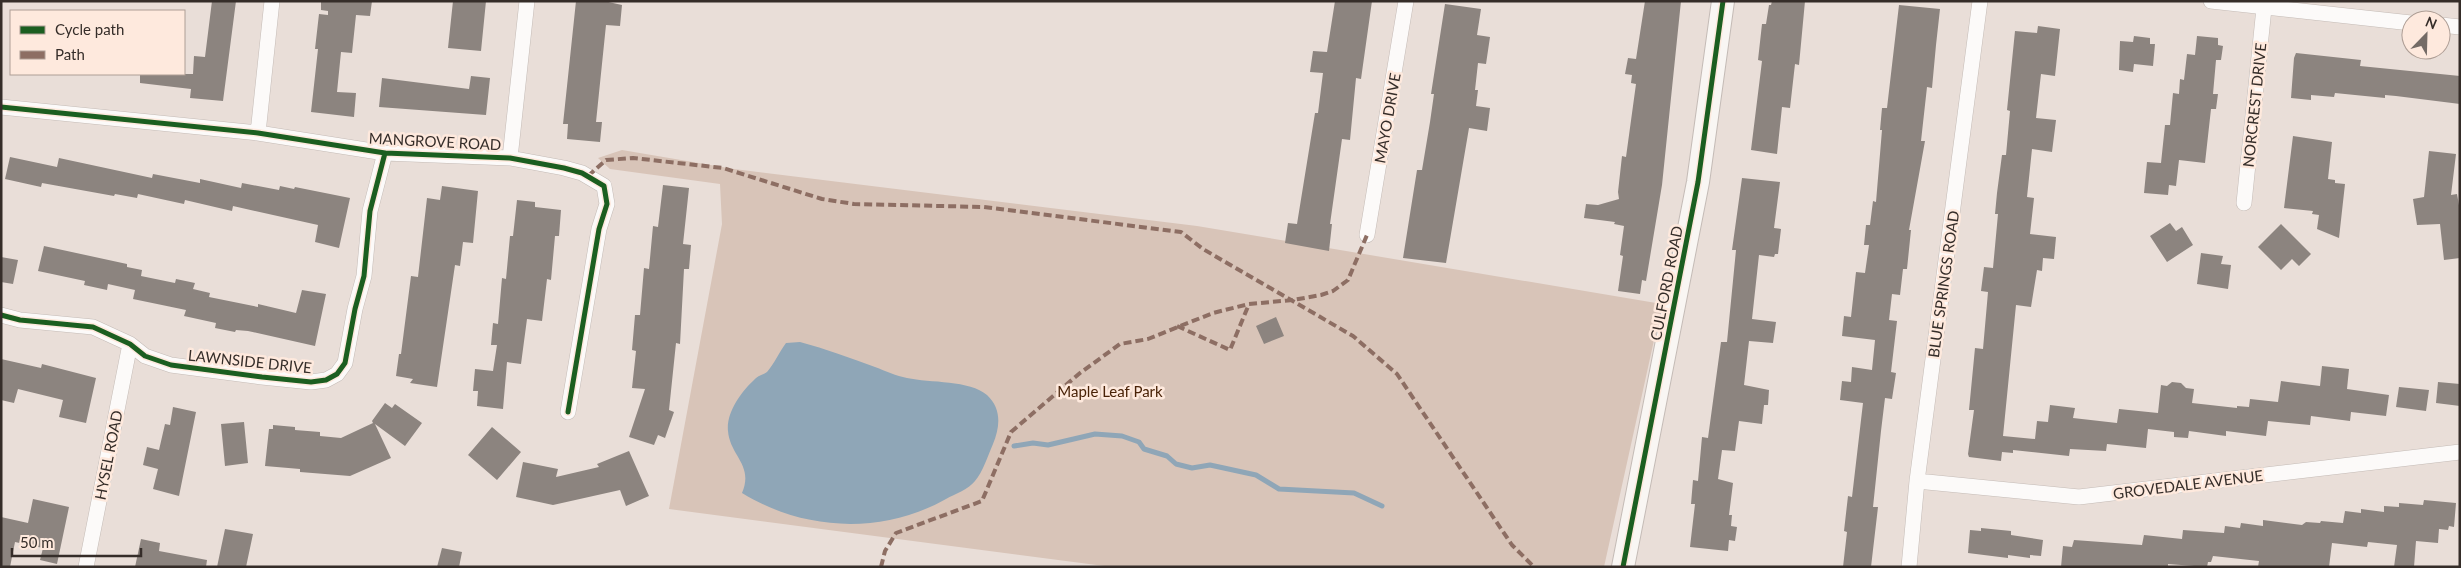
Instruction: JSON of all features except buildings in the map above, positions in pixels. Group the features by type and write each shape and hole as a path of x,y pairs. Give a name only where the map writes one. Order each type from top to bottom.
{"street":[{"path":"258,133 272,1"},
{"path":"510,158 528,1"},
{"name":"MAYO DRIVE","path":"1367,235 1406,1"},
{"name":"CULFORD ROAD","path":"1623,567 1698,182 1723,1"},
{"name":"BLUE SPRINGS ROAD","path":"1909,567 1917,481 1980,1"},
{"path":"2211,1 2401,22"},
{"name":"NORCREST DRIVE","path":"2244,203 2264,8"},
{"name":"MANGROVE ROAD","path":"1,107 258,133 385,153 510,158 582,173 604,186 607,204 600,229 568,412"},
{"name":"LAWNSIDE DRIVE","path":"1,315 20,320 93,327 130,344 145,356 172,365 203,371 311,382 326,380 337,374 345,364 355,309 364,276 370,211 385,153"},
{"name":"HYSEL ROAD","path":"86,567 130,344"},
{"name":"GROVEDALE AVENUE","path":"1917,481 2079,497 2460,452"}],"green space":[{"name":"Maple Leaf Park","path":"622,150 734,169 1197,226 1662,304 1604,567 1112,567 669,509 722,224 720,184 610,169 598,158"}],"water":[{"path":"800,342 899,376 916,380 960,384 980,390 987,395 995,406 998,425 987,458 975,481 962,491 921,511 896,519 870,523 843,524 791,515 766,506 742,493 745,475 730,440 728,431 729,417 735,403 757,377 767,372 786,343"}],"waterway":[{"path":"1014,446 1033,443 1048,445 1095,434 1122,436 1139,442 1144,449 1167,456 1176,464 1192,468 1210,465 1256,475 1279,489 1354,493 1382,506"}],"marked path":[{"path":"588,176 606,160 633,158 723,168 822,199 854,204 984,207 1181,232 1203,249 1353,336 1397,374 1512,545 1534,567"},
{"path":"881,567 885,551 896,533 982,501 1011,432 1080,373 1120,344 1148,339 1213,313 1249,304 1293,300 1333,291 1348,280 1367,235"},
{"path":"1177,326 1230,350 1249,304"}],"cycle path":[{"path":"1623,567 1698,182 1723,1"},
{"path":"1,107 258,133 385,153 510,158 582,173 604,186 607,204 599,229 568,412"},
{"path":"1,315 20,320 93,327 130,344 145,356 171,365 311,382 326,380 337,374 345,363 355,309 364,276 370,211 385,153"}]}
